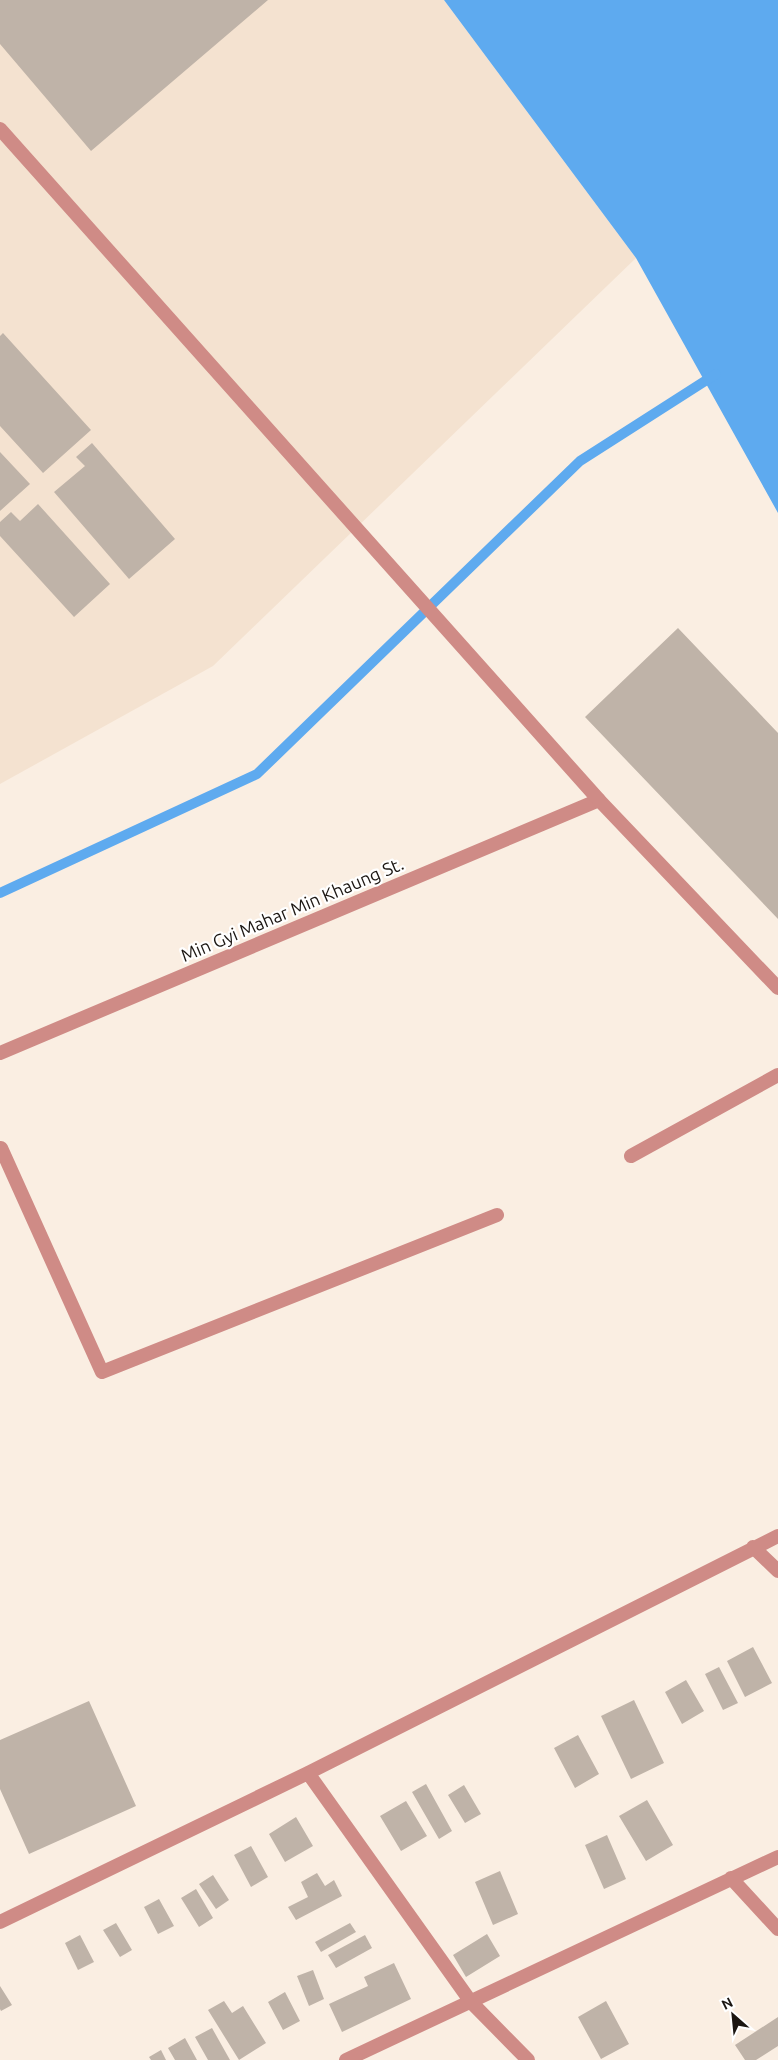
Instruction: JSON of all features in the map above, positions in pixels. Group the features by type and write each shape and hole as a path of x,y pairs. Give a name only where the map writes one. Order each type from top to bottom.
{"street":[{"path":"0,130 599,800 778,988"},
{"name":"Min Gyi Mahar Min Khaung St.","path":"0,1053 599,800"},
{"path":"632,1156 778,1075"},
{"path":"1,1148 102,1372 497,1214"},
{"path":"0,1922 308,1773 778,1536"},
{"path":"754,1547 778,1571"},
{"path":"308,1773 471,2002 528,2060"},
{"path":"346,2060 778,1857"},
{"path":"731,1878 778,1929"}],"shaded area":[{"path":"0,0 444,0 636,258 213,666 0,784"}],"water":[{"path":"444,0 778,0 778,513 636,258"}],"building":[{"path":"0,0 268,0 91,151 0,44"},
{"path":"3,333 91,430 43,473 0,426 0,336"},
{"path":"92,443 175,539 129,579 54,492 85,466 76,457"},
{"path":"0,452 30,484 0,511"},
{"path":"38,504 110,584 74,617 0,536 0,522 11,512 20,521"},
{"path":"678,628 778,733 778,919 585,717"},
{"path":"753,1647 772,1683 745,1697 727,1661"},
{"path":"719,1667 738,1703 723,1710 705,1674"},
{"path":"686,1680 704,1711 682,1724 665,1692"},
{"path":"634,1700 664,1763 631,1779 601,1716"},
{"path":"89,1701 136,1806 29,1854 0,1789 0,1740"},
{"path":"578,1735 599,1774 575,1788 554,1748"},
{"path":"426,1784 452,1831 439,1839 412,1792"},
{"path":"464,1785 481,1814 465,1823 448,1795"},
{"path":"647,1800 673,1845 646,1861 619,1816"},
{"path":"406,1801 427,1836 401,1851 380,1816"},
{"path":"296,1817 313,1846 285,1862 269,1834"},
{"path":"607,1835 626,1879 604,1889 585,1845"},
{"path":"251,1846 268,1877 251,1887 234,1855"},
{"path":"500,1871 518,1914 493,1925 475,1882"},
{"path":"317,1873 325,1886 334,1880 342,1896 296,1920 288,1907 308,1897 301,1882"},
{"path":"213,1875 229,1900 216,1909 199,1884"},
{"path":"196,1889 213,1918 199,1927 181,1898"},
{"path":"159,1899 174,1926 158,1934 144,1907"},
{"path":"116,1923 132,1950 120,1957 103,1930"},
{"path":"350,1923 356,1932 321,1952 315,1942"},
{"path":"487,1934 500,1956 466,1977 453,1955"},
{"path":"80,1935 94,1962 78,1970 65,1943"},
{"path":"365,1935 372,1948 336,1968 328,1955"},
{"path":"394,1963 411,1999 342,2032 329,2004 368,1986 364,1977"},
{"path":"313,1970 324,1999 309,2006 297,1976"},
{"path":"0,1986 12,2005 1,2011 0,2009"},
{"path":"285,1992 300,2021 283,2030 268,2002"},
{"path":"224,2001 232,2013 243,2006 266,2043 239,2060 208,2010"},
{"path":"606,2001 629,2044 601,2059 578,2017"},
{"path":"778,2017 778,2046 756,2060 745,2060 735,2045"},
{"path":"212,2028 230,2060 208,2060 195,2037"},
{"path":"185,2038 197,2060 175,2060 168,2048"},
{"path":"161,2050 166,2060 151,2060 149,2057"}],"waterway":[{"path":"0,893 257,774 580,461 716,374"}]}
